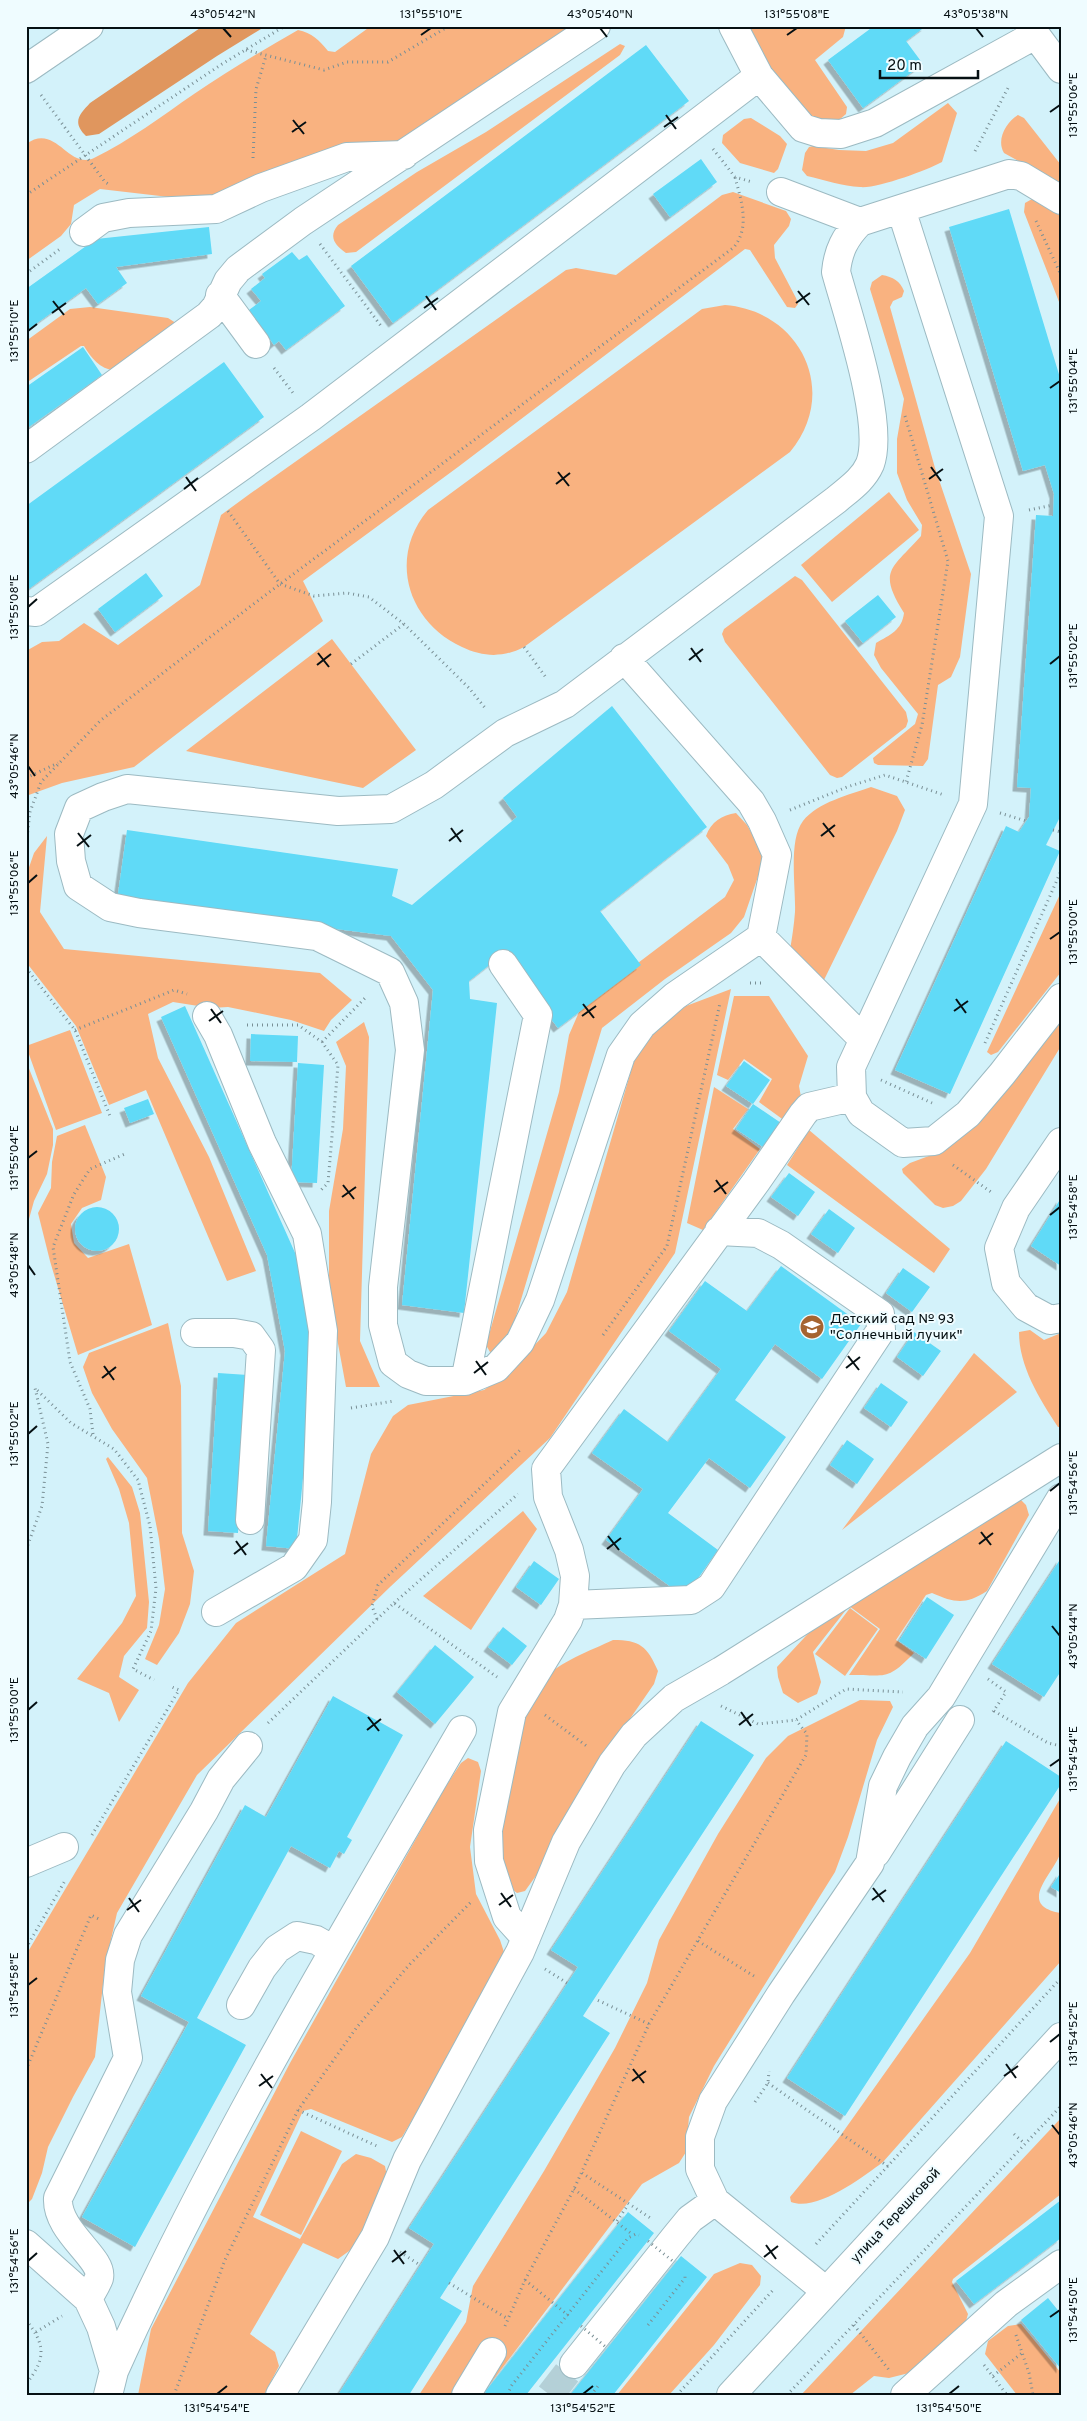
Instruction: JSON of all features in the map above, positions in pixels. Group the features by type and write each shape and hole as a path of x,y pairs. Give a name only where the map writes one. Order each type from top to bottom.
{"main road":[{"path":"26,69 89,26"},
{"path":"26,449 209,315 216,307 220,294 228,281 238,269 303,221 596,26"},
{"path":"733,26 759,76 804,128 819,132 841,134 875,123 1032,31 1061,68"},
{"path":"26,611 36,612 311,417 759,76"},
{"path":"84,232 104,218 129,213 216,209 261,188 347,157 404,155"},
{"path":"624,658 751,802 762,821 777,855 761,937 675,996 642,1025 621,1055 540,1300 520,1342 496,1368 453,1381 426,1381 408,1374 394,1363 383,1325 383,1287 410,1050 404,1003 390,972 317,936 139,914 110,907 78,886 71,861 69,834 79,808 127,789 338,811 391,809 434,785 505,733 564,704 624,658 836,500 858,481 869,466 874,450 872,410 836,272 838,257 844,240 860,222 1015,174 1061,200"},
{"path":"781,192 860,222"},
{"path":"901,209 999,516 972,804 851,1067 852,1097 861,1114 903,1143 934,1141 968,1114 1002,1074 1061,998"},
{"path":"220,294 256,344"},
{"path":"761,937 863,1039"},
{"path":"453,1381 538,1014 503,964"},
{"path":"212,1026 262,1143 307,1234 323,1331 317,1502 313,1540 294,1567 216,1612"},
{"path":"526,1938 507,1917 489,1861 488,1830 512,1712 568,1620 573,1605 575,1576 569,1550 548,1497 546,1469 809,1107 852,1097"},
{"path":"1061,1142 1016,1208 1000,1248 1006,1283 1026,1307 1050,1320 1061,1318"},
{"path":"573,1605 692,1600 711,1587 881,1330 880,1314 781,1245 758,1233 718,1231"},
{"path":"195,1333 234,1333 251,1336 261,1350 250,1520"},
{"path":"280,2395 375,2237 407,2160 526,1938 566,1842 612,1764 634,1735 674,1698 721,1671 1061,1458"},
{"path":"870,1862 883,1786 915,1726 941,1697 1061,1498"},
{"path":"826,2291 716,2200 700,2169 700,2137 713,2102 781,1994 870,1862 960,1720"},
{"path":"111,2383 155,2280 334,1950 462,1730"},
{"path":"88,2299 99,2277 96,2264 63,2224 57,2207 58,2198 128,2058 117,1992 120,1960 128,1935 204,1811 221,1779 248,1746"},
{"path":"26,1863 76,1844"},
{"path":"241,2005 262,1968 277,1949 297,1936 316,1940 334,1950"},
{"name":"улица Терешковой","path":"731,2395 1061,2037"},
{"path":"574,2364 690,2219 716,2200"},
{"path":"26,2244 88,2299 101,2327 111,2383"},
{"path":"906,2394 1006,2304 1061,2264"},
{"path":"466,2395 492,2352"}],"path":[{"path":"26,195 85,154 285,26"},
{"path":"246,50 324,70 347,62 388,62 449,26"},
{"path":"261,188 252,156 256,128 256,89 266,56"},
{"path":"954,192 1011,82"},
{"path":"57,116 105,182"},
{"path":"26,847 30,812 41,782 101,720 280,584 733,248 740,240 743,212 735,177 712,148"},
{"path":"735,177 753,182"},
{"path":"1034,218 1061,275"},
{"path":"303,221 399,350"},
{"path":"26,274 84,232"},
{"path":"256,344 311,417"},
{"path":"904,413 948,561 922,725 906,782"},
{"path":"211,488 280,584 314,596 347,593 370,597 404,624 470,688"},
{"path":"351,664 404,624"},
{"path":"524,647 564,704"},
{"path":"26,778 61,761"},
{"path":"762,821 885,775 972,804"},
{"path":"1053,830 1061,832"},
{"path":"982,1050 1061,871"},
{"path":"26,968 75,1030 110,1116"},
{"path":"322,1042 390,972"},
{"path":"749,983 777,983 797,974"},
{"path":"75,1030 174,990 194,997 212,1026 298,1026 322,1042 338,1064 328,1183 320,1191 291,1203"},
{"path":"599,1340 667,1246 721,997"},
{"path":"873,1076 933,1104"},
{"path":"93,1435 90,1409 70,1362 53,1247 74,1194 90,1169 127,1153"},
{"path":"952,1164 978,1184"},
{"path":"320,1414 403,1399 453,1381"},
{"path":"26,1550 42,1506 48,1444 35,1388 71,1423 93,1435 114,1450 138,1480 150,1526 156,1588 151,1631 133,1669 154,1680"},
{"path":"377,1618 372,1606 378,1585 523,1447"},
{"path":"248,1746 275,1715 377,1618 546,1469"},
{"path":"394,1603 493,1673"},
{"path":"76,1844 180,1690 172,1688"},
{"path":"714,1703 758,1724 796,1720 846,1689 895,1691 941,1697"},
{"path":"521,1698 612,1764"},
{"path":"994,1711 1048,1742 1061,1746"},
{"path":"492,2352 524,2280 582,2173 649,2024 806,1755 807,1734 796,1720"},
{"path":"26,1948 68,1875"},
{"path":"174,2395 225,2260 298,2110 356,2027 409,1965 460,1912 496,1884"},
{"path":"26,2070 91,1915"},
{"path":"698,1941 738,1967"},
{"path":"677,2395 889,2167 1061,1978"},
{"path":"595,1999 649,2024"},
{"path":"768,2083 889,2167"},
{"path":"787,2395 1061,2106"},
{"path":"298,2110 352,2134"},
{"path":"582,2173 652,2219"},
{"path":"574,2189 633,2234 641,2236 648,2241 675,2263"},
{"path":"617,2221 628,2205"},
{"path":"510,2395 509,2391 512,2385 633,2234"},
{"path":"524,2280 607,2348"},
{"path":"449,2283 508,2319"},
{"path":"1006,2304 1029,2373 1033,2395"},
{"path":"26,2320 41,2342 42,2358 26,2384"},
{"path":"854,2325 906,2394"},
{"path":"965,2341 1007,2395"},
{"path":"993,2376 1022,2353"}],"shaded area":[{"path":"203,26 266,26 99,134 86,136 78,123 80,115 90,103"},
{"path":"371,26 576,26 404,144 212,202 100,189 74,205 71,224 61,236 26,261 26,144 36,139 46,139 54,142 77,158 85,160 94,158 133,136 220,77 298,30 315,38 328,51 335,52"},
{"path":"746,26 846,26 843,37 815,60 847,107 846,114 839,120 823,121 807,117 769,72"},
{"path":"620,44 625,46 620,55 356,252 346,253 336,244 333,233 338,225 417,172 486,132"},
{"path":"948,103 957,113 942,162 914,174 868,187 847,185 807,176 802,170 805,153 809,147 866,151 893,143"},
{"path":"1018,115 1024,118 1061,165 1061,185 1004,153 1001,143 1003,132"},
{"path":"751,118 780,136 787,144 778,169 774,173 740,163 722,143 723,135 744,119"},
{"path":"733,192 786,211 791,219 789,226 774,245 775,258 798,304 795,308 787,307 750,250 745,249 458,467 303,581 323,621 134,767 62,783 26,796 26,651 42,642 59,641 84,623 118,645 200,585 221,515 566,270 576,268 616,275 722,195"},
{"path":"1032,199 1061,216 1061,307 1024,212 1025,203"},
{"path":"882,275 896,280 904,291 902,297 893,301 890,307 935,468 971,574 960,657 951,677 938,685 928,759 923,766 878,765 874,763 873,758 915,724 918,714 881,668 874,655 876,643 898,628 903,619 904,613 891,587 890,578 896,564 921,536 922,525 907,500 897,473 897,439 904,399 870,289 872,282"},
{"path":"725,305 752,311 774,322 792,338 805,358 811,381 812,405 805,429 790,452 524,647 508,653 485,654 462,647 443,636 428,622 417,605 409,587 407,567 409,548 416,528 428,510 702,309"},
{"path":"90,307 168,318 179,325 115,371 100,365 84,346 81,346 26,383 26,341 70,309"},
{"path":"889,492 919,530 832,602 801,565"},
{"path":"795,576 802,580 906,712 908,721 906,727 842,777 837,778 830,775 725,642 722,634 724,629"},
{"path":"332,639 416,750 363,788 186,751"},
{"path":"871,787 897,796 905,810 897,831 822,984 790,950 795,912 794,852 798,829 809,814 825,804"},
{"path":"736,813 747,825 760,848 763,862 744,917 731,933 665,979 602,1028 509,1340 496,1351 490,1352 486,1345 559,1092 569,1035 579,1012 601,991 725,897 734,880 728,865 706,836 718,820 726,815"},
{"path":"47,836 40,912 64,949 320,973 352,1000 331,1020 324,1031 291,1020 228,1007 211,1008 173,1002 148,1014 158,1058 209,1157 256,1271 227,1281 146,1090 109,1105 76,1026 26,962 26,876 34,853"},
{"path":"1061,892 1061,972 998,1052 991,1055 987,1052"},
{"path":"731,989 675,1253 550,1438 390,1587 197,1775 117,1913 105,1966 95,2057 48,2147 42,2173 32,2199 26,2205 26,1955 188,1683 236,1623 345,1554 371,1454 393,1416 408,1405 484,1390 510,1371 546,1333 567,1292 635,1057 655,1030 686,1006"},
{"path":"734,996 769,996 808,1056 799,1086 801,1097 785,1121 759,1102 772,1079 744,1059 728,1080 717,1075"},
{"path":"1061,1018 1061,1046 986,1169 961,1201 953,1206 943,1208 935,1205 903,1173 902,1169 910,1163 945,1150 974,1124"},
{"path":"364,1022 369,1037 360,1341 380,1387 346,1387 329,1295 329,1211 343,1129 346,1066 336,1042"},
{"path":"70,1030 102,1113 56,1130 26,1046"},
{"path":"28,1066 53,1129 53,1145 47,1174 34,1201 29,1219 26,1217"},
{"path":"714,1087 748,1109 733,1129 760,1149 703,1230 687,1223"},
{"path":"85,1125 106,1177 101,1200 82,1208 71,1224 74,1243 88,1258 129,1244 152,1325 78,1355 38,1213 51,1188 52,1162 57,1136"},
{"path":"809,1130 950,1249 934,1273 787,1165"},
{"path":"168,1323 181,1386 182,1533 194,1571 190,1604 179,1633 157,1665 145,1659 159,1625 165,1589 159,1539 147,1478 112,1429 92,1393 83,1367 89,1353"},
{"path":"1030,1330 1044,1340 1061,1333 1061,1427 1058,1427 1044,1405 1031,1381 1022,1357 1019,1332"},
{"path":"974,1353 1017,1392 842,1530"},
{"path":"108,1457 132,1487 140,1513 149,1602 147,1628 124,1656 119,1677 139,1690 119,1722 109,1693 77,1679 122,1623 136,1596 129,1523 119,1489 106,1459"},
{"path":"1020,1499 1026,1505 1029,1515 987,1591 972,1599 960,1601 947,1599 932,1593 926,1595 896,1640 914,1653 898,1668 892,1672 879,1675 849,1675 880,1629 849,1606 813,1652 821,1682 817,1694 798,1703 783,1693 777,1667 830,1610"},
{"path":"523,1511 537,1529 471,1630 423,1596"},
{"path":"850,1608 878,1629 845,1676 815,1654"},
{"path":"613,1640 630,1641 642,1646 646,1650 658,1671 654,1684 589,1778 538,1873 525,1891 517,1893 508,1886 501,1850 501,1828 506,1783 511,1759 525,1713 533,1694 550,1673 576,1657"},
{"path":"860,1700 890,1701 893,1707 877,1740 848,1837 835,1872 714,2066 689,2117 686,2152 679,2163 642,2184 484,2392 487,2395 476,2395 468,2375 451,2395 419,2395 466,2322 473,2286 544,2171 615,2048 647,1983 659,1940 718,1834 766,1758 788,1736"},
{"path":"468,1758 478,1762 481,1771 470,1847 476,1894 500,1940 507,1961 402,2137 392,2142 311,2109 303,2111 253,2217 300,2239 342,2164 356,2154 371,2158 385,2166 387,2177 356,2246 338,2259 303,2243 250,2334 275,2352 279,2366 264,2395 138,2395 151,2329 290,2063 444,1789 461,1763"},
{"path":"1061,1797 1061,1851 1039,1895 1040,1903 1047,1909 1061,1913 1061,1961 883,2162 852,2184 826,2198 802,2204 791,2202 790,2197 838,2139 970,1953"},
{"path":"1061,2118 1061,2194 953,2279 952,2282 968,2314 966,2321 909,2373 889,2378 874,2376 850,2395 801,2395"},
{"path":"301,2131 342,2151 301,2235 260,2215"},
{"path":"740,2263 752,2265 761,2276 760,2285 714,2345 669,2395 617,2395 714,2274"},
{"path":"1021,2324 1061,2373 1061,2395 1017,2395 985,2354 988,2341 1008,2326"}],"building":[{"path":"874,26 926,26 906,41 923,64 863,108 828,60"},
{"path":"646,45 689,101 393,323 351,266"},
{"path":"701,159 717,182 670,217 653,194"},
{"path":"1009,209 1061,381 1061,792 1059,819 1046,845 1060,851 950,1094 895,1070 1006,826 1019,832 1029,817 1031,788 1017,787 1036,515 1053,516 1054,494 1045,465 1023,471 949,227"},
{"path":"209,227 212,254 116,267 127,283 98,304 86,288 26,331 26,289 96,239"},
{"path":"292,252 299,260 307,255 345,306 286,350 279,341 274,345 249,310 261,301 251,289 265,278 262,274"},
{"path":"83,347 102,375 26,429 26,387"},
{"path":"224,362 264,417 26,591 26,506"},
{"path":"146,573 163,596 115,632 98,609"},
{"path":"878,595 896,617 863,643 845,621"},
{"path":"612,706 707,827 600,911 641,965 558,1028 502,955 469,981 470,999 497,1003 464,1313 402,1305 433,990 391,936 117,901 127,830 398,869 392,896 412,905 517,817 503,798"},
{"path":"185,1006 296,1255 316,1346 296,1549 266,1546 285,1351 267,1255 161,1017"},
{"path":"251,1034 298,1036 297,1062 250,1061"},
{"path":"744,1061 770,1080 753,1104 726,1086"},
{"path":"298,1063 324,1065 317,1183 291,1182"},
{"path":"148,1099 154,1114 130,1123 124,1108"},
{"path":"753,1104 781,1123 763,1147 736,1129"},
{"path":"789,1173 815,1192 798,1216 771,1197"},
{"path":"1061,1198 1061,1266 1031,1246"},
{"path":"93,1207 101,1207 113,1213 119,1229 113,1245 101,1251 93,1251 81,1245 75,1233 75,1225 81,1213"},
{"path":"829,1209 855,1228 838,1253 811,1234"},
{"path":"781,1266 861,1324 822,1379 775,1344 735,1400 786,1437 750,1488 709,1458 668,1513 718,1550 685,1597 606,1540 643,1489 592,1453 624,1409 668,1442 721,1369 669,1331 705,1281 747,1311"},
{"path":"903,1268 930,1287 912,1312 886,1293"},
{"path":"914,1332 941,1351 923,1376 897,1357"},
{"path":"218,1373 248,1375 238,1533 208,1531"},
{"path":"881,1383 908,1402 891,1427 864,1408"},
{"path":"847,1440 874,1459 857,1484 830,1465"},
{"path":"1061,1558 1061,1671 1044,1697 992,1664"},
{"path":"534,1561 559,1579 541,1605 516,1587"},
{"path":"927,1597 954,1615 926,1659 899,1641"},
{"path":"503,1627 527,1646 512,1665 488,1647"},
{"path":"435,1645 474,1677 435,1724 397,1692"},
{"path":"333,1696 403,1735 347,1837 352,1840 344,1854 339,1851 330,1868 291,1846 197,2018 246,2045 135,2247 82,2217 189,2022 141,1996 245,1805 266,1817"},
{"path":"701,1721 754,1755 583,2016 610,2033 440,2298 462,2311 409,2395 338,2395 434,2244 409,2228 578,1967 551,1950"},
{"path":"1006,1741 1061,1777 1061,1784 845,2116 787,2078"},
{"path":"1061,1872 1061,1893 1051,1887"},
{"path":"1061,2200 1061,2238 974,2304 956,2281"},
{"path":"628,2212 654,2233 526,2395 489,2395 485,2392"},
{"path":"681,2256 707,2277 613,2395 570,2395"},
{"path":"1048,2298 1061,2314 1061,2369 1021,2320"}],"tunnel":[{"path":"550,2395 574,2364"}],"place":[{"name":"Детский сад № 93 \"Солнечный лучик\"","path":"812,1327"}]}
